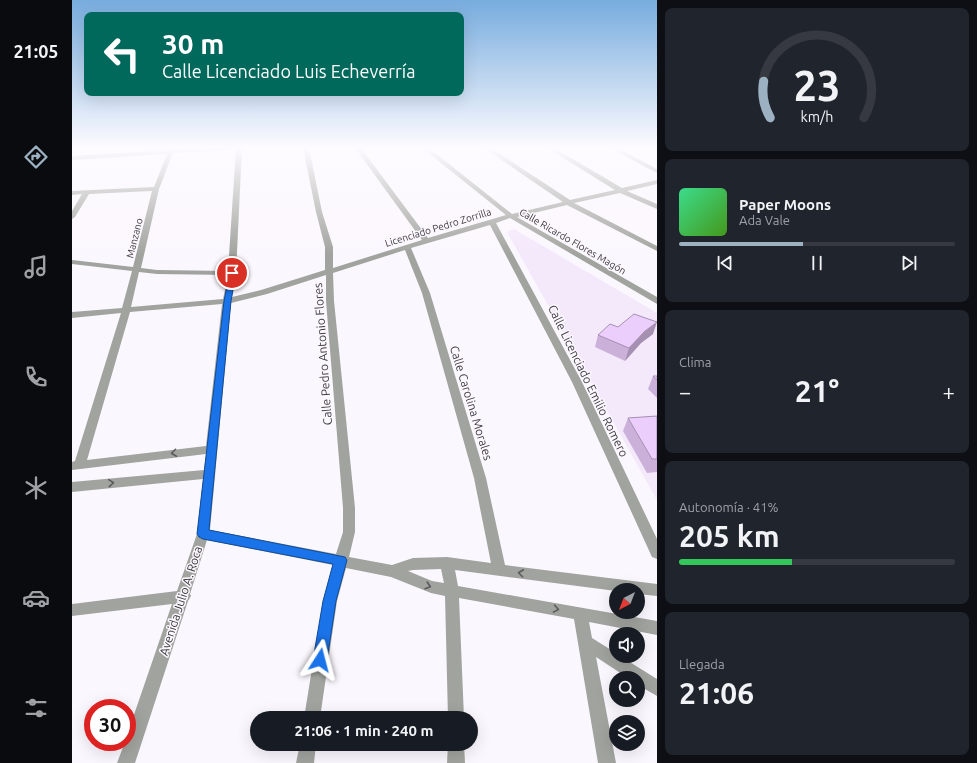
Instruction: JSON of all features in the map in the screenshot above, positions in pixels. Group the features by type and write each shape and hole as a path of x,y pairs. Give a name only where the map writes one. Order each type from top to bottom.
{"street":[{"name":"Manzano","path":"76,465 126,311 158,184"},
{"name":"Avenida Julio A. Roca","path":"126,763 184,596 203,534 213,449 227,301 232,273 236,184"},
{"name":"Calle Pedro Antonio Flores","path":"313,711 330,601 349,532 349,508 330,301 331,270 329,248 314,184"},
{"path":"384,184 426,241"},
{"name":"Calle Ricardo Flores Magón","path":"470,184 511,216 657,301"},
{"path":"539,184 569,204 657,249"},
{"path":"610,184 657,207"},
{"name":"Licenciado Pedro Zorrilla","path":"72,315 227,301 264,292 331,270 511,216 569,204 651,184"},
{"path":"72,194 156,189"},
{"path":"72,218 86,193"},
{"name":"Calle Licenciado Emilio Romero","path":"492,222 577,382 657,553"},
{"name":"Calle Carolina Morales","path":"407,247 426,293 480,478 499,570"},
{"path":"72,262 177,273 232,273"},
{"path":"76,465 213,449"},
{"path":"72,487 210,474"},
{"path":"203,534 392,571 431,587 657,628"},
{"path":"447,563 452,591 456,711"},
{"path":"392,571 413,564 447,563 657,590"},
{"path":"72,610 184,596"},
{"path":"580,614 607,763"},
{"path":"585,642 657,688"},
{"path":"305,763 307,751"},
{"path":"456,751 456,763"}],"shaded area":[{"path":"514,229 657,313 657,500 507,232"}],"building":[{"path":"634,314 657,322 645,331 629,348 598,335 610,324 618,327"},
{"path":"657,416 657,459 652,459 628,418"}],"route":[{"path":"232,273 227,301 213,449 203,534 341,560 330,601 320,660"}]}
